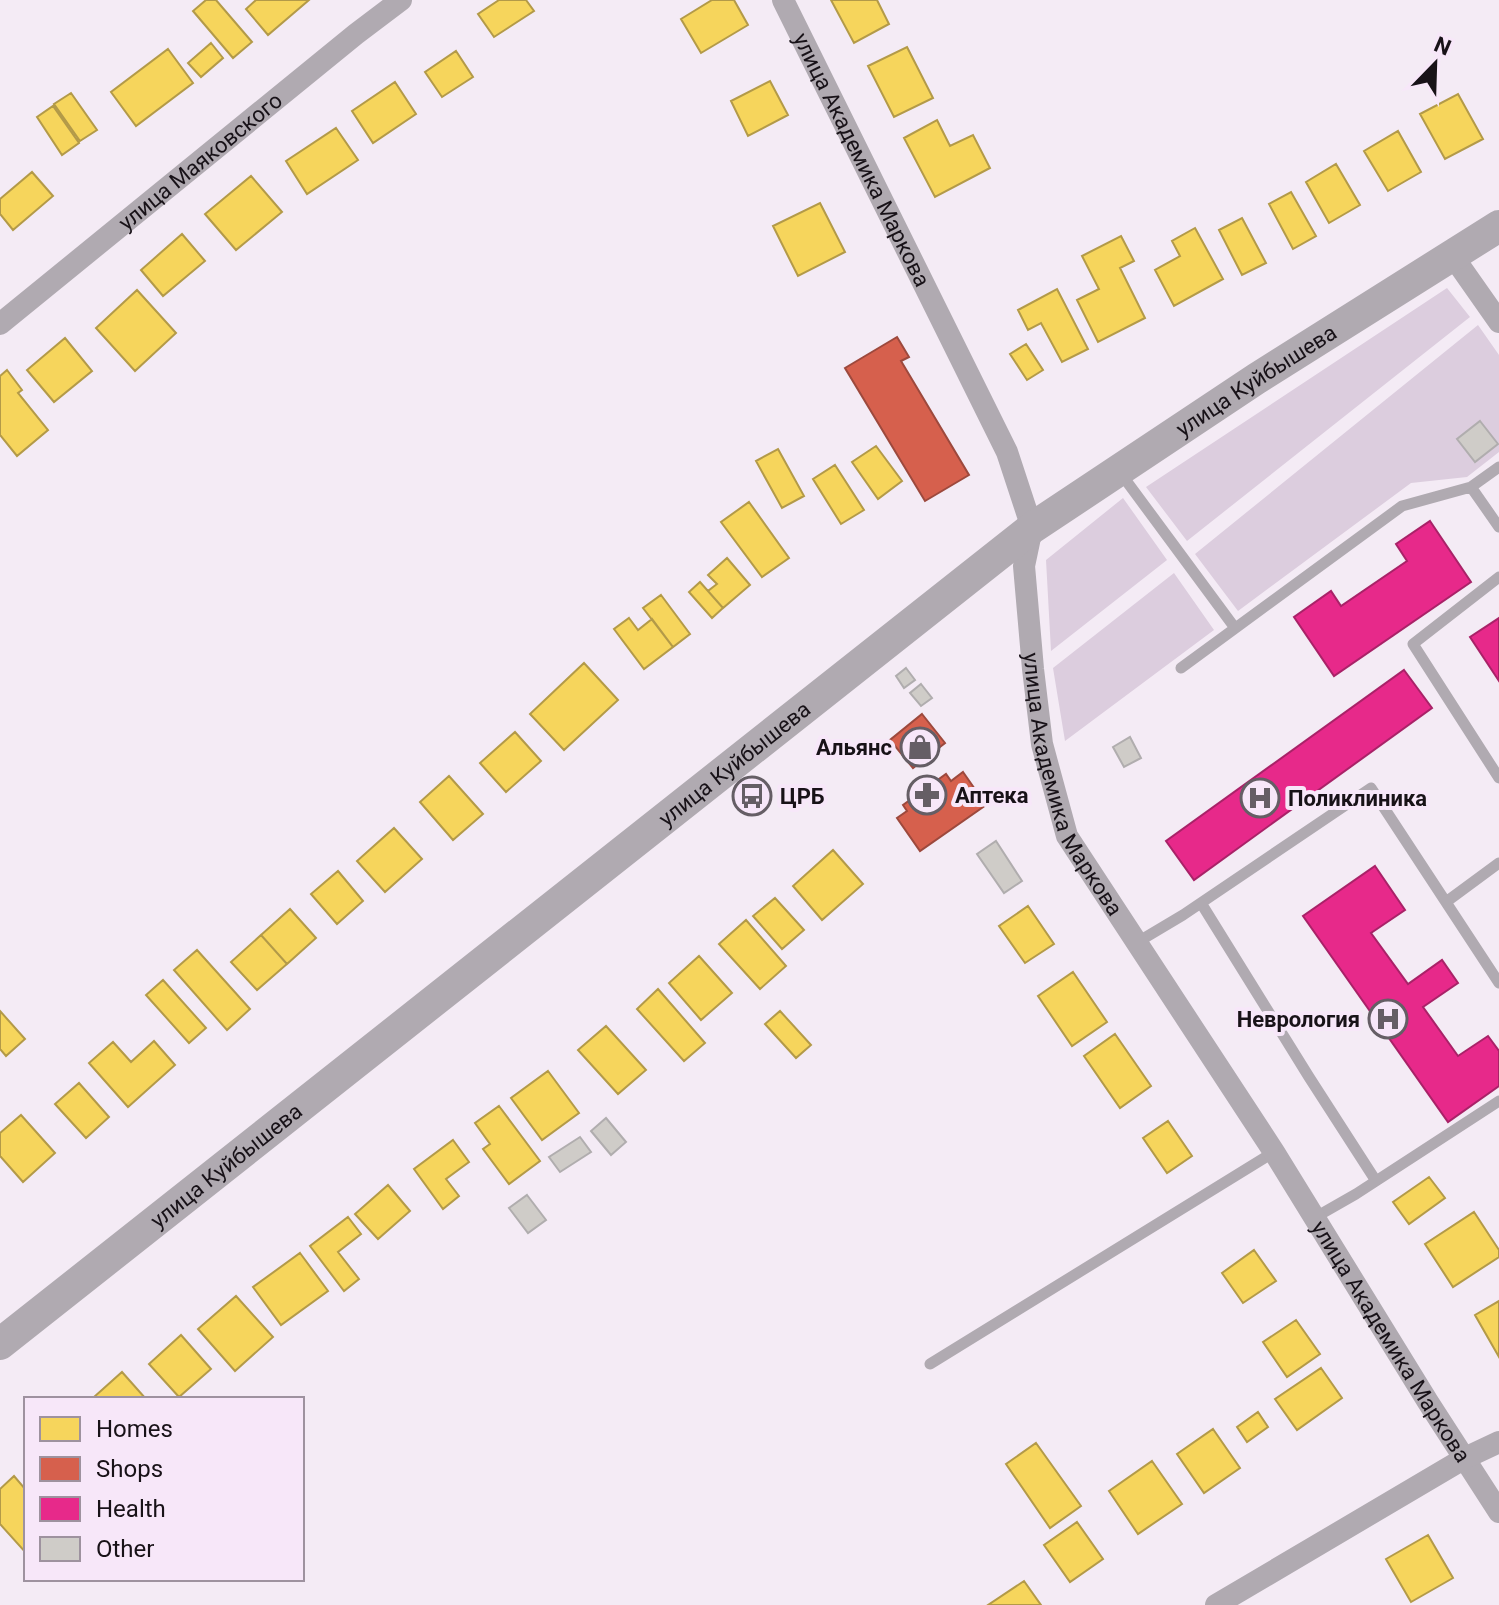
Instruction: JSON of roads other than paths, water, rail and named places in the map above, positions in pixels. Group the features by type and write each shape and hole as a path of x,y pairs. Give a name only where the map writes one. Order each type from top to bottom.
{"street":[{"name":"улица Маяковского","path":"0,324 401,0"},
{"name":"улица Академика Маркова","path":"783,0 1007,452 1032,528 1024,566 1033,669 1042,744 1067,836 1274,1152 1499,1512"},
{"name":"улица Куйбышева","path":"0,1344 1032,528 1256,379 1499,226"},
{"path":"1452,255 1499,322"},
{"path":"1216,1605 1465,1458 1499,1442"}],"lane":[{"path":"1181,668 1402,506 1471,487 1499,467"},
{"path":"1119,470 1235,628"},
{"path":"1471,487 1499,527"},
{"path":"1499,577 1413,644 1499,778"},
{"path":"1136,943 1371,788 1499,983"},
{"path":"1446,902 1499,863"},
{"path":"1201,903 1376,1181"},
{"path":"1314,1218 1499,1101"},
{"path":"930,1364 1274,1152"}],"place":[{"name":"Альянс","path":"920,747"},
{"name":"Аптека","path":"927,795"},
{"name":"ЦРБ","path":"752,796"},
{"name":"Поликлиника","path":"1260,798"},
{"name":"Неврология","path":"1388,1019"}]}
